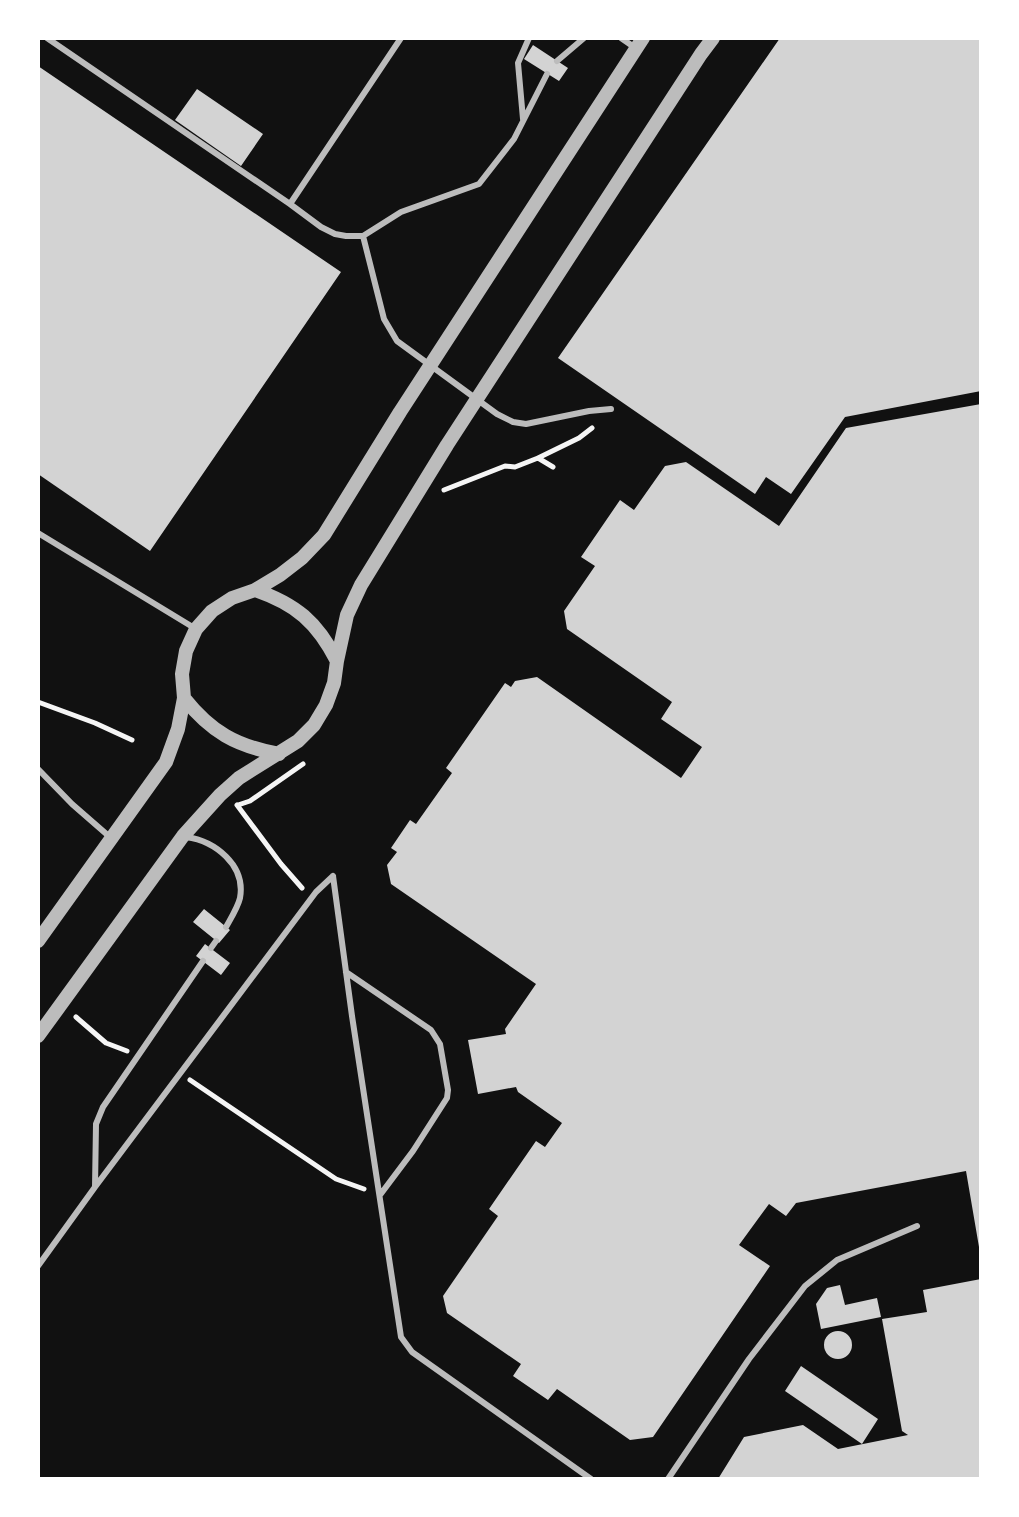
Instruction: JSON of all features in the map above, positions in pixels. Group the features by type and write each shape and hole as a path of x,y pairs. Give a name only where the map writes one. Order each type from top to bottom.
{"street":[{"path":"38,1036 183,836 239,778 298,741 314,725 334,683 347,615 361,585 447,445 713,38"},
{"path":"38,941 166,762 178,729 184,698 182,674 186,651 196,629 212,611 232,598 255,590 302,558 324,535 639,43"},
{"path":"255,590 276,597 304,616 326,641 337,661"},
{"path":"184,698 198,715 235,742 279,754"}],"lane":[{"path":"47,38 321,227 346,236 363,236 401,212 479,184 514,139 547,74"},
{"path":"290,204 401,38"},
{"path":"523,119 518,63 529,38"},
{"path":"557,61 584,38"},
{"path":"621,38 639,43"},
{"path":"363,236 384,319 397,341 497,414 526,424 611,409"},
{"path":"38,533 196,629"},
{"path":"38,769 111,838"},
{"path":"183,836 209,844 223,853 235,867 241,881 240,900 226,927"},
{"path":"38,1266 311,899 333,876 401,1337 412,1352 591,1479"},
{"path":"211,948 216,941"},
{"path":"95,1187 96,1124 103,1107 203,961"},
{"path":"346,972 431,1030 440,1044 448,1090 447,1098 413,1151 380,1195"},
{"path":"668,1479 749,1359 805,1286 837,1260 917,1226"}],"path":[{"path":"441,491 505,466 515,467 579,438 596,422 589,411"},
{"path":"538,458 553,467"},
{"path":"38,702 132,740"},
{"path":"236,805 311,899"},
{"path":"60,1004 106,1043 139,1055"},
{"path":"180,1073 336,1179 380,1195"}],"building":[{"path":"780,38 981,38 981,391 845,417 791,494 766,477 755,494 558,358"},
{"path":"533,45 568,68 559,81 524,59"},
{"path":"38,66 341,272 150,551 38,474"},
{"path":"197,89 263,134 241,166 175,120"},
{"path":"981,404 981,1247 966,1171 796,1203 786,1216 769,1204 739,1245 770,1266 653,1437 630,1440 557,1389 548,1400 513,1376 521,1364 447,1313 443,1296 498,1216 489,1209 536,1141 545,1147 562,1123 518,1092 516,1087 478,1094 468,1040 506,1034 505,1029 536,984 391,884 387,865 397,852 391,848 410,820 416,824 452,773 446,768 505,683 511,687 515,681 537,677 681,778 702,747 661,719 672,702 567,629 564,611 595,566 581,557 620,500 634,510 665,466 686,462 779,526 846,428"},
{"path":"204,909 230,930 219,943 193,922"},
{"path":"205,944 230,963 221,975 196,956"},
{"path":"981,1279 981,1479 718,1479 744,1437 803,1425 838,1449 908,1435 902,1431 882,1319 927,1312 923,1290"},
{"path":"840,1285 845,1305 877,1298 881,1317 821,1329 816,1304 827,1288"},
{"path":"838,1331 848,1335 852,1345 848,1355 838,1359 828,1355 824,1345 828,1335"},
{"path":"801,1366 878,1419 862,1444 785,1391"}]}
